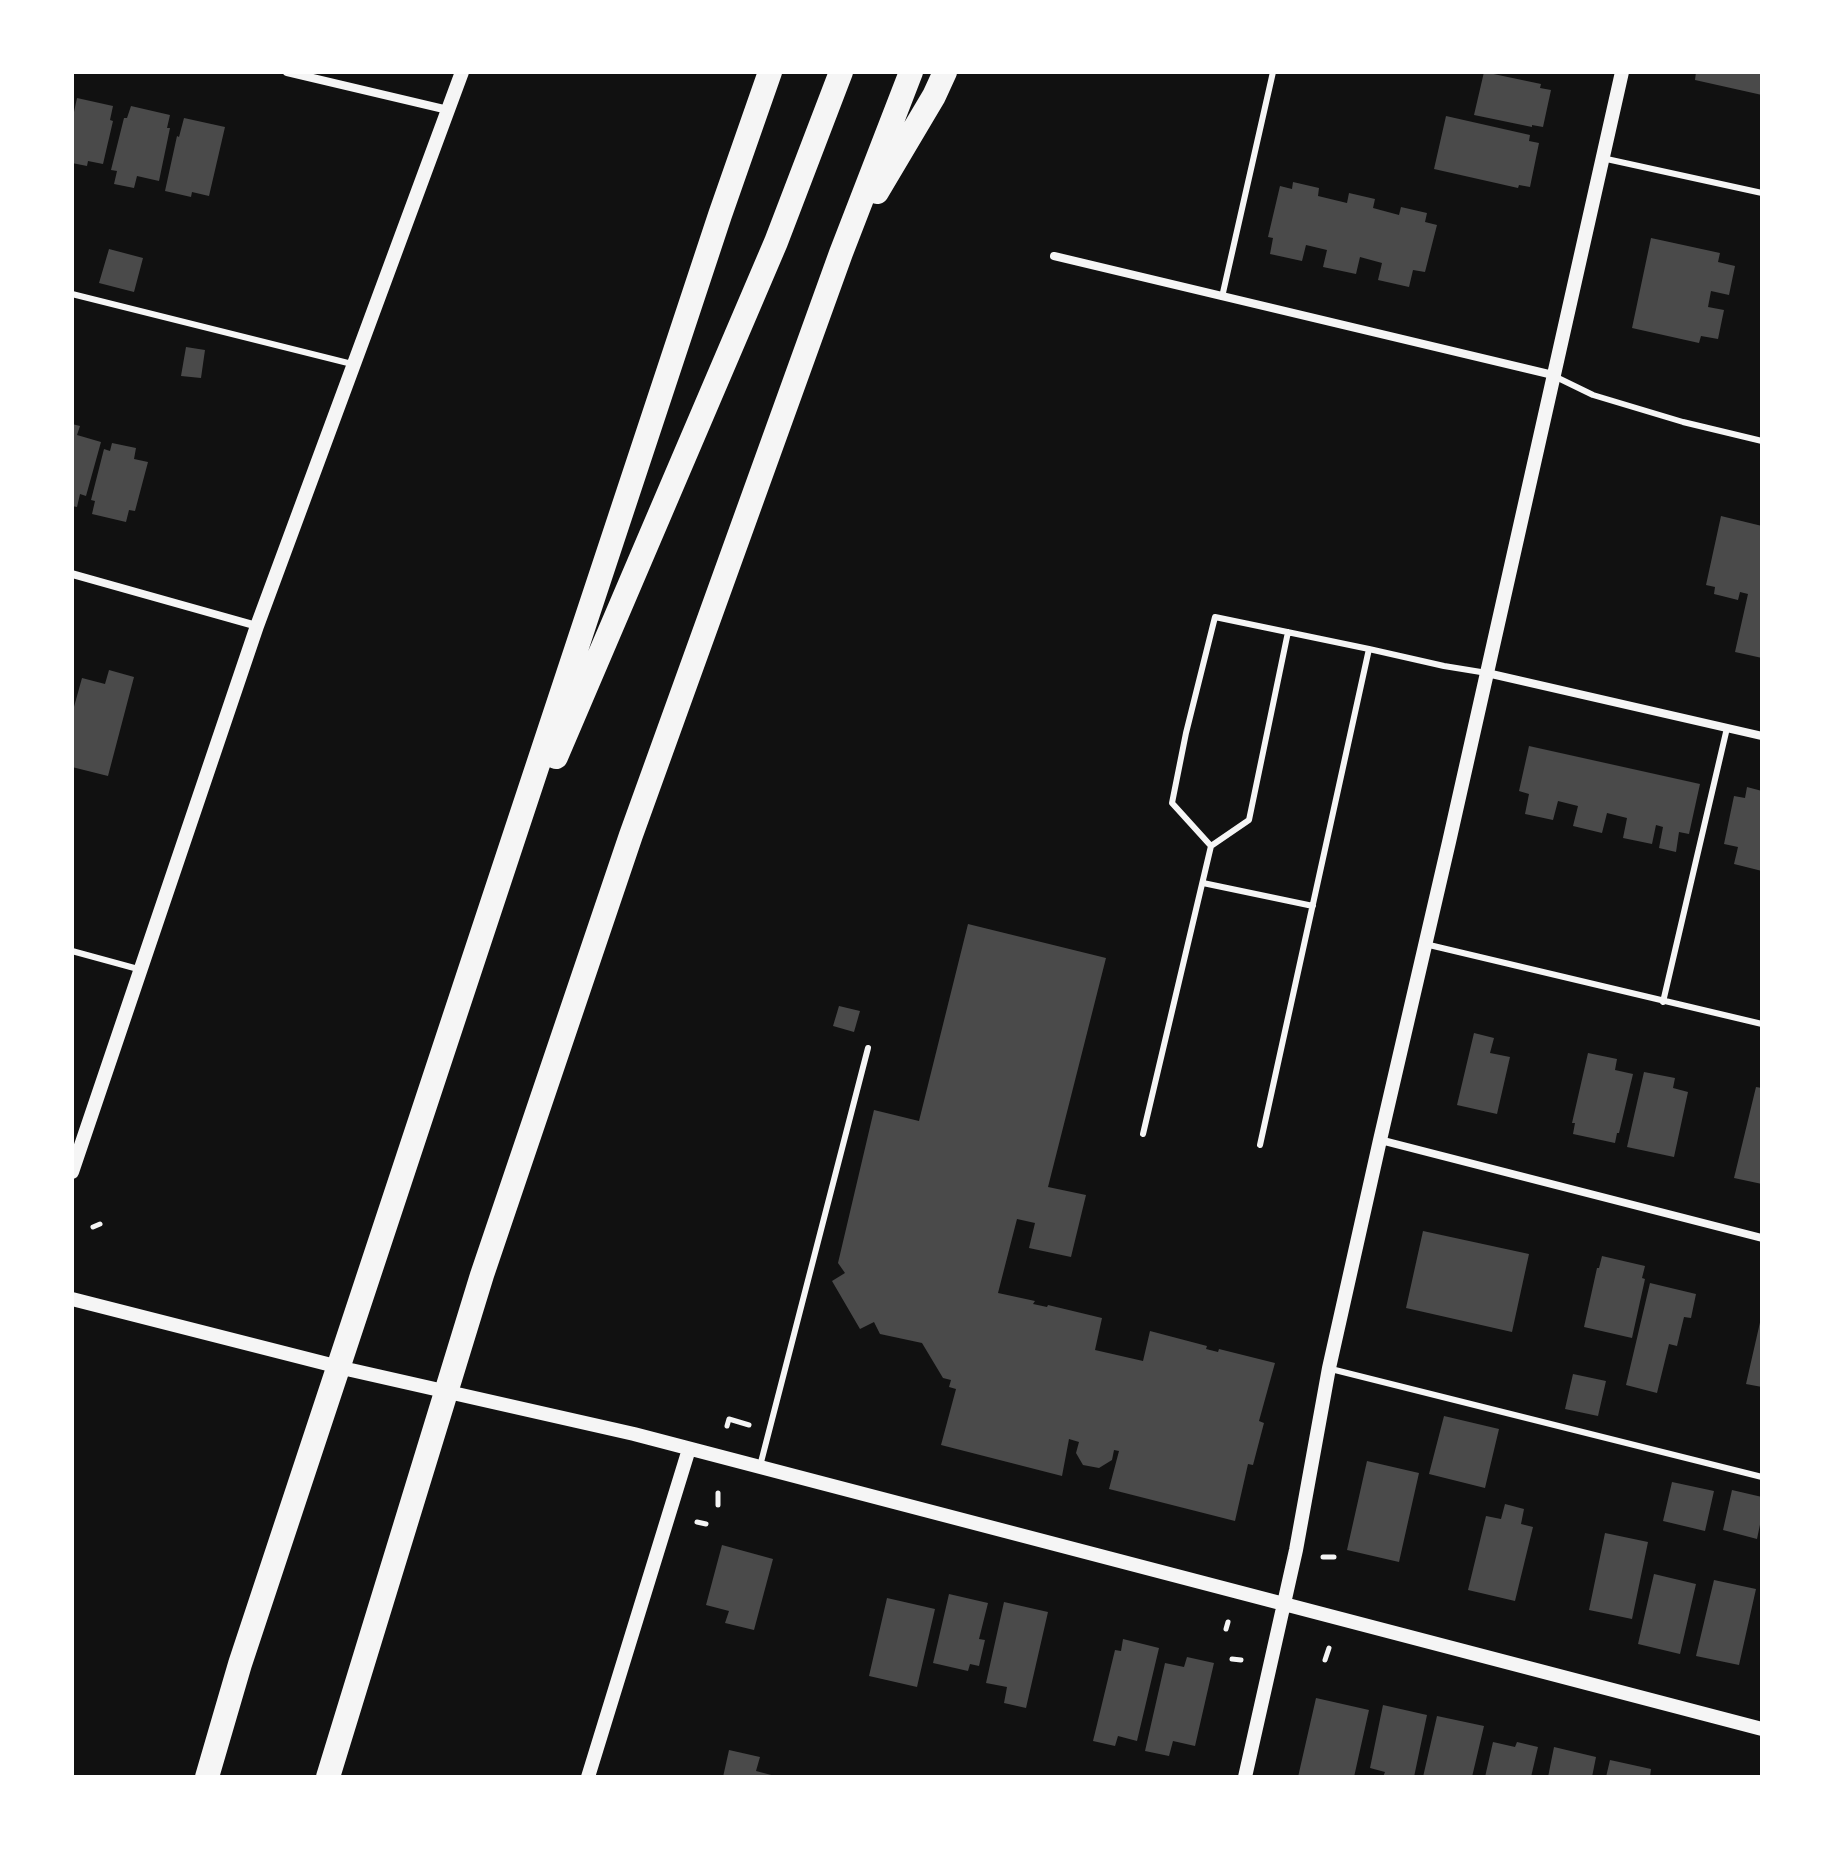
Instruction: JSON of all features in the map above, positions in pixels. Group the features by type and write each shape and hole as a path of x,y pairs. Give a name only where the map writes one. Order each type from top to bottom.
{"highway":[{"path":"207,1777 240,1664 770,72"},
{"path":"489,912 776,242 841,72"},
{"path":"328,1777 482,1275 635,822 841,253 911,72"},
{"path":"841,253 934,96 945,72"}],"street":[{"path":"287,72 448,110"},
{"path":"72,1172 257,626 462,72"},
{"path":"1245,1777 1296,1550 1329,1368 1622,72"},
{"path":"1054,256 1553,375"},
{"path":"72,574 257,626"},
{"path":"1487,673 1762,736"},
{"path":"1380,1140 1762,1238"},
{"path":"72,1299 351,1370 634,1434 1762,1729"},
{"path":"588,1777 689,1449"}],"lane":[{"path":"1222,297 1273,72"},
{"path":"1602,158 1762,193"},
{"path":"72,294 354,364"},
{"path":"1553,375 1593,395 1683,422 1762,441"},
{"path":"1211,846 1172,803 1215,617 1487,673"},
{"path":"1143,1134 1211,846 1249,820 1288,632"},
{"path":"1260,1145 1369,649"},
{"path":"1663,1002 1727,728"},
{"path":"1203,883 1313,906"},
{"path":"1425,944 1762,1024"},
{"path":"72,951 140,969"},
{"path":"760,1467 868,1048"},
{"path":"1329,1368 1762,1477"}],"path":[{"path":"727,1426 729,1419 753,1426"},
{"path":"718,1493 718,1505"},
{"path":"697,1522 706,1524"},
{"path":"1323,1557 1334,1557"},
{"path":"1325,1660 1329,1648"},
{"path":"1232,1659 1241,1660"}],"building":[{"path":"1484,72 1541,84 1540,88 1551,90 1543,127 1474,115"},
{"path":"1696,72 1762,72 1762,95 1695,80"},
{"path":"77,98 113,106 110,120 113,121 103,164 88,161 87,166 72,163 72,112"},
{"path":"131,106 170,115 159,181 137,176 134,188 114,184 117,171 111,170 124,118 127,118"},
{"path":"1446,116 1530,135 1529,141 1539,143 1530,187 1519,185 1518,188 1434,169"},
{"path":"184,118 225,127 209,196 192,192 191,197 165,191"},
{"path":"1293,182 1319,188 1318,196 1347,203 1349,193 1375,199 1373,208 1399,215 1401,207 1427,213 1425,222 1437,225 1425,272 1413,270 1409,287 1378,280 1382,263 1360,257 1356,274 1323,267 1327,250 1306,245 1302,261 1270,254 1273,238 1268,237 1280,186 1292,189"},
{"path":"1651,238 1720,253 1718,262 1735,266 1729,295 1711,291 1708,307 1724,310 1718,339 1701,336 1699,343 1632,328"},
{"path":"109,249 143,258 134,292 99,283"},
{"path":"186,347 205,350 201,378 181,376"},
{"path":"72,424 80,426 77,435 101,442 86,496 80,494 77,507 72,506"},
{"path":"112,443 136,448 134,459 148,462 135,511 129,510 126,522 92,514 95,501 91,500 104,449 110,451"},
{"path":"1721,516 1762,526 1762,658 1735,652 1748,594 1740,592 1738,600 1714,594 1715,587 1706,585"},
{"path":"109,670 134,677 108,776 72,767 72,714 82,678 105,684"},
{"path":"1529,746 1700,784 1689,834 1679,832 1676,852 1659,848 1663,827 1656,825 1652,844 1623,838 1627,818 1607,813 1602,833 1573,826 1578,806 1558,801 1553,820 1525,814 1529,794 1519,791"},
{"path":"1747,787 1762,791 1762,871 1734,864 1738,847 1724,844 1734,796 1745,798"},
{"path":"968,924 1106,958 1048,1187 1086,1195 1071,1257 1029,1248 1035,1223 1017,1219 998,1293 1035,1301 1033,1304 1102,1318 1095,1350 1143,1361 1150,1331 1207,1346 1206,1349 1218,1352 1219,1349 1275,1363 1259,1421 1264,1423 1253,1465 1248,1464 1235,1521 1109,1489 1119,1451 1114,1450 1112,1460 1099,1468 1083,1465 1076,1453 1079,1442 1069,1439 1062,1476 941,1445 956,1389 949,1387 951,1380 943,1378 922,1343 880,1334 874,1322 860,1329 832,1281 845,1273 838,1263 874,1110 919,1121"},
{"path":"839,1006 860,1011 854,1032 833,1026"},
{"path":"1474,1033 1494,1038 1490,1053 1510,1057 1497,1114 1457,1105"},
{"path":"1588,1053 1617,1059 1615,1070 1633,1074 1615,1143 1573,1134 1575,1123 1572,1123"},
{"path":"1644,1072 1675,1078 1673,1088 1688,1092 1674,1157 1627,1147"},
{"path":"1756,1087 1762,1088 1762,1184 1734,1178"},
{"path":"1423,1231 1529,1254 1512,1332 1406,1308"},
{"path":"1602,1256 1645,1266 1632,1338 1584,1327"},
{"path":"1650,1283 1696,1294 1691,1318 1684,1317 1677,1346 1669,1344 1657,1393 1626,1385"},
{"path":"1762,1319 1762,1387 1746,1384"},
{"path":"1573,1374 1606,1381 1598,1416 1565,1409"},
{"path":"1444,1416 1499,1429 1485,1488 1429,1474"},
{"path":"1367,1461 1419,1473 1399,1562 1347,1550"},
{"path":"1672,1482 1714,1491 1705,1531 1663,1521"},
{"path":"1732,1490 1762,1497 1757,1539 1723,1530"},
{"path":"1505,1504 1524,1509 1521,1524 1533,1527 1515,1601 1468,1590 1486,1516 1501,1519"},
{"path":"1605,1533 1648,1542 1632,1619 1589,1610"},
{"path":"722,1545 773,1559 754,1630 725,1623 729,1611 706,1605"},
{"path":"1654,1574 1696,1584 1680,1654 1638,1644"},
{"path":"1714,1580 1756,1589 1739,1665 1696,1656"},
{"path":"949,1594 988,1603 979,1639 985,1640 979,1666 970,1664 968,1671 933,1663"},
{"path":"887,1598 935,1609 917,1687 869,1676"},
{"path":"1004,1602 1048,1612 1026,1708 1004,1703 1007,1687 986,1683"},
{"path":"1123,1639 1159,1648 1137,1741 1118,1736 1115,1746 1093,1741 1115,1650 1121,1651"},
{"path":"1187,1657 1214,1663 1195,1746 1173,1741 1169,1756 1145,1751 1165,1663 1184,1667"},
{"path":"1316,1698 1369,1710 1354,1777 1298,1777"},
{"path":"1383,1705 1427,1715 1414,1777 1383,1777 1385,1772 1370,1768"},
{"path":"1437,1716 1484,1726 1472,1777 1423,1777"},
{"path":"1493,1742 1515,1747 1517,1742 1538,1747 1531,1777 1485,1777"},
{"path":"1554,1747 1596,1757 1592,1777 1548,1777"},
{"path":"729,1750 760,1757 756,1771 779,1777 723,1777"},
{"path":"1610,1760 1651,1769 1650,1777 1606,1777"}]}
